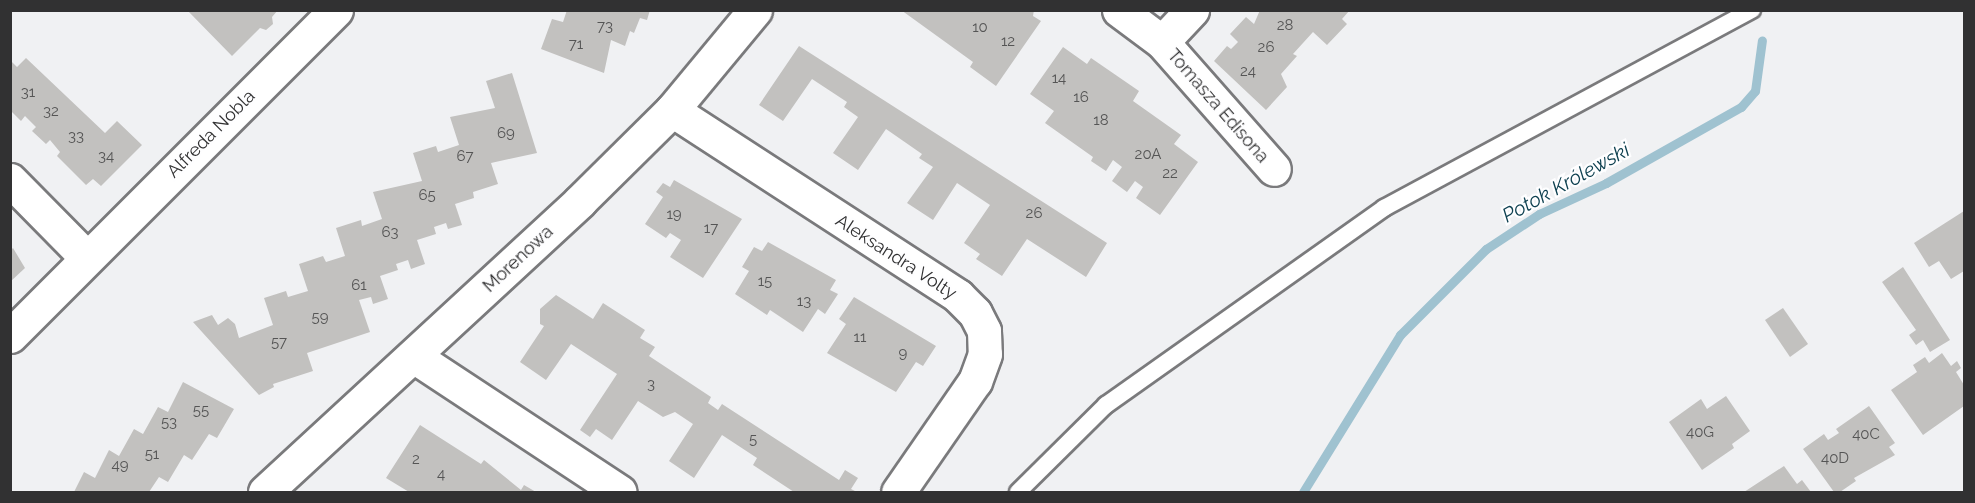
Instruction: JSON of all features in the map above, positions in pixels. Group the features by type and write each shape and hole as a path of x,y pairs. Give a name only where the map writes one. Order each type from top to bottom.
{"street":[{"name":"Alfreda Nobla","path":"10,336 86,257 336,10"},
{"name":"Morenowa","path":"270,491 415,357 672,110 755,10"},
{"name":"Tomasza Edisona","path":"1119,10 1162,42 1274,169"},
{"name":"Tomasza Edisona","path":"1162,42 1192,10"},
{"name":"Aleksandra Volty","path":"672,110 958,296 975,314 984,331 984,354 975,381 898,492"},
{"path":"10,180 86,257"},
{"path":"415,357 620,492"}],"lane":[{"path":"1018,492 1106,405 1383,208 1752,10"}],"building":[{"path":"187,10 278,10 272,17 273,24 266,30 260,28 232,56"},
{"path":"567,10 650,10 647,20 640,18 634,33 630,31 625,46 611,40 604,73 541,49 552,19 563,22"},
{"path":"901,10 1034,10 1033,16 1041,21 996,86 970,67 973,62"},
{"path":"1260,10 1350,10 1342,19 1347,24 1327,45 1313,32 1293,54 1297,56 1281,74 1287,87 1266,110 1214,61 1227,46 1231,49 1238,42 1230,34 1246,17 1254,24"},
{"path":"799,46 1107,243 1086,277 1027,239 1002,276 976,259 980,254 964,243 990,205 957,183 933,220 907,203 933,167 919,158 922,154 886,129 858,170 833,153 858,117 844,107 847,102 812,79 783,121 759,105"},
{"path":"1063,47 1087,64 1091,58 1139,91 1133,101 1181,135 1174,144 1198,162 1160,215 1136,198 1143,187 1135,181 1127,192 1112,181 1122,167 1113,160 1106,171 1091,161 1093,157 1045,123 1054,111 1030,94"},
{"path":"26,58 105,133 117,121 142,145 101,186 93,179 86,185 57,156 60,152 50,140 46,144 32,131 36,127 25,116 21,121 10,110 10,60 17,67"},
{"path":"512,73 537,153 491,163 498,184 473,192 474,198 455,204 462,225 448,229 446,223 434,227 436,234 417,240 425,264 411,269 408,260 396,264 398,270 380,276 388,299 373,304 371,297 359,300 370,332 307,353 313,371 273,384 274,387 259,395 193,322 212,315 218,325 228,318 235,324 239,338 273,325 264,298 286,291 288,297 308,291 299,264 323,256 326,262 345,256 336,228 361,220 362,226 382,219 373,192 422,181 413,153 436,146 438,152 459,145 450,117 495,108 486,81"},
{"path":"674,180 742,219 703,278 670,257 681,240 670,233 666,238 645,224 663,197 656,192 663,183 670,187"},
{"path":"1964,211 1964,271 1951,279 1939,261 1929,267 1914,243"},
{"path":"768,242 836,280 830,290 838,294 825,314 818,309 803,332 770,310 767,315 735,294 749,271 742,267 754,247 762,251"},
{"path":"13,248 25,268 10,282 10,251"},
{"path":"1903,267 1950,340 1930,352 1923,340 1916,345 1909,335 1916,330 1882,282"},
{"path":"556,295 593,319 603,303 645,330 640,338 655,347 649,356 711,397 708,403 718,410 722,404 839,480 845,470 858,478 851,489 857,492 794,492 753,465 757,458 722,435 694,478 669,461 693,424 675,412 663,417 638,401 612,440 596,429 590,437 580,430 617,374 571,344 546,380 520,362 544,326 540,324 540,309"},
{"path":"854,297 936,346 923,366 916,362 896,392 827,353 846,324 839,319"},
{"path":"1783,308 1808,344 1790,357 1765,320"},
{"path":"1942,353 1951,366 1957,361 1961,368 1956,372 1964,385 1964,406 1923,435 1891,390 1917,372 1913,365 1925,357 1929,363"},
{"path":"183,382 234,409 217,438 209,434 192,460 184,455 168,482 159,477 149,492 74,492 84,472 95,478 109,450 119,456 134,429 143,434 158,407 168,412"},
{"path":"1726,396 1750,431 1732,444 1734,448 1702,470 1669,422 1701,399 1707,409"},
{"path":"1869,406 1895,443 1889,447 1895,455 1854,478 1856,481 1840,492 1834,492 1803,449 1824,434 1828,440 1839,433 1836,429"},
{"path":"420,425 481,464 484,460 521,490 524,485 536,492 409,492 386,478"},
{"path":"1784,466 1797,484 1802,480 1811,492 1744,492"}],"waterway":[{"name":"Potok Królewski","path":"1303,492 1400,335 1486,249 1539,214 1606,183 1741,107 1755,91 1762,40"}]}
